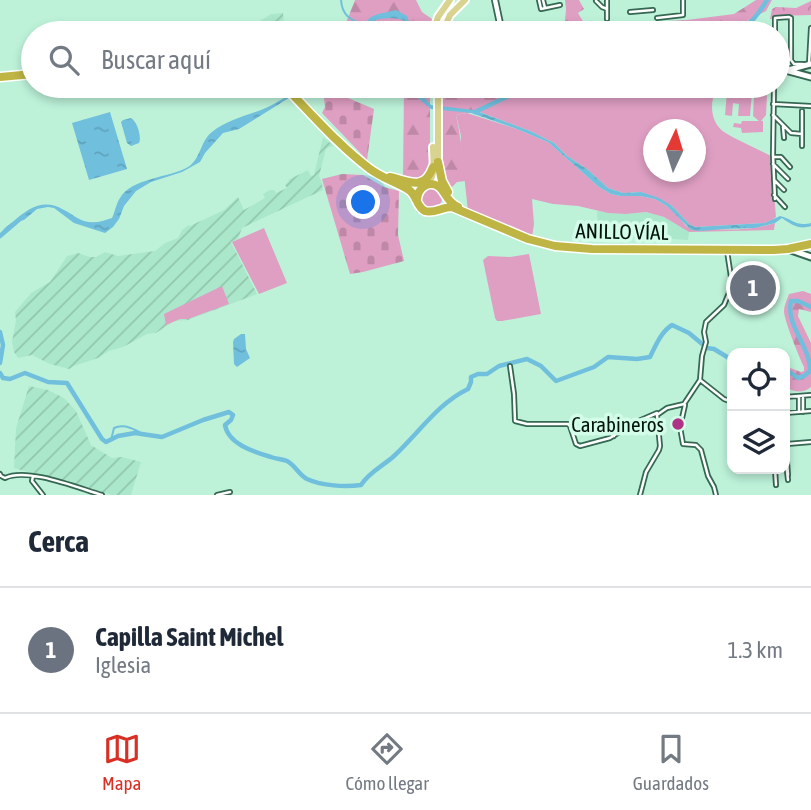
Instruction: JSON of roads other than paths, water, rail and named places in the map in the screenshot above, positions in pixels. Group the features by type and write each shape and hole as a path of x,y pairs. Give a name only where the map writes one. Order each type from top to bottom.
{"highway":[{"path":"0,75 21,73"},
{"path":"299,98 363,159 390,177 410,187 434,184 443,192 444,202 439,209 426,211 408,189 363,164 299,98"},
{"path":"390,177 416,183 429,176 436,164"},
{"path":"436,164 447,192 474,213"},
{"path":"417,201 418,193 424,186"},
{"name":"ANILLO VÍAL","path":"443,192 453,204 474,213 534,237 567,244 776,247 811,243"},
{"name":"ANILLO VÍAL","path":"439,209 453,208 532,240 562,247 730,253 800,250 811,243"}],"main road":[{"path":"436,21 450,0 453,6 459,6"},
{"path":"447,21 465,0"},
{"path":"442,10 449,9 450,15"},
{"path":"436,98 436,164 443,192"},
{"path":"424,186 433,177 436,164"}],"street":[{"path":"495,0 499,21"},
{"path":"541,0 541,9 560,5"},
{"path":"607,0 607,19"},
{"path":"596,1 607,9"},
{"path":"657,18 682,16 682,2"},
{"path":"631,12 653,10"},
{"path":"775,21 775,18 791,18 792,62 809,64"},
{"path":"809,64 811,28"},
{"path":"790,69 809,64"},
{"path":"790,73 811,78"},
{"path":"773,98 774,197 785,206"},
{"path":"773,104 811,106"},
{"path":"802,111 802,146"},
{"path":"773,116 791,133 802,134"},
{"path":"783,127 784,138"},
{"path":"773,156 781,157 790,167"},
{"path":"773,164 788,179"},
{"path":"774,180 784,190"},
{"path":"800,250 811,257"},
{"path":"716,495 701,450 696,445 683,444 680,427 686,402 700,380 706,322 724,305 731,288 730,253"},
{"path":"510,366 515,421 527,424 568,424 576,444 580,446 614,436 634,423 686,402"},
{"path":"700,380 727,400"},
{"path":"801,396 801,412"},
{"path":"790,397 811,396"},
{"path":"790,413 811,411"},
{"path":"640,495 646,472 660,446 657,413"},
{"path":"593,425 600,426 614,436"},
{"path":"790,444 811,442"},
{"path":"0,474 5,478 12,474 49,479 102,495"},
{"path":"775,474 776,485"},
{"path":"787,474 788,480"},
{"path":"33,477 33,484 43,495"},
{"path":"217,495 230,492"}],"water":[{"path":"396,10 407,16 408,21 391,18 367,21 379,14"},
{"path":"289,98 239,129 223,133 200,162 136,191 124,206 119,219 105,233 74,223 54,208 48,207 37,209 24,220 16,222 0,237 5,228 25,212 38,206 57,206 88,222 112,218 125,191 141,182 188,167 196,159 205,140 217,128"},
{"path":"418,98 425,98 431,105 474,110 530,131 554,143 608,188 623,193 641,192 659,198 672,206 690,225 696,227 765,223 780,216 798,223 811,223 811,226 796,226 782,218 775,223 755,228 691,230 667,206 655,199 611,194 599,187 548,142 471,113 431,109"},
{"path":"110,112 127,169 89,180 72,123"},
{"path":"131,118 140,137 139,143 131,146 127,143 121,122"},
{"path":"241,334 245,334 250,358 237,367 234,364 233,342"}],"waterway":[{"path":"341,0 343,10 355,21"},
{"path":"751,21 767,0"},
{"path":"475,112 504,98"},
{"path":"0,236 21,218"},
{"path":"790,372 798,378 810,371 807,353 792,319 791,301 811,307"},
{"path":"0,373 3,378 10,379 25,373 48,382 67,383 106,442 118,436 135,433 162,437 229,412 233,415 225,425 227,432 236,442 250,450 287,461 304,477 313,481 326,485 348,486 361,485 394,456 438,411 468,389 471,377 487,374 499,366 527,359 541,366 556,381 594,367 608,357 650,357 662,335 672,325 689,333 707,348 727,357"},
{"path":"0,332 3,345 0,363"},
{"path":"111,440 114,428 122,426 146,436"}],"place":[{"name":"Capilla Saint Michel","path":"753,288"},
{"name":"Carabineros","path":"678,424"}]}
